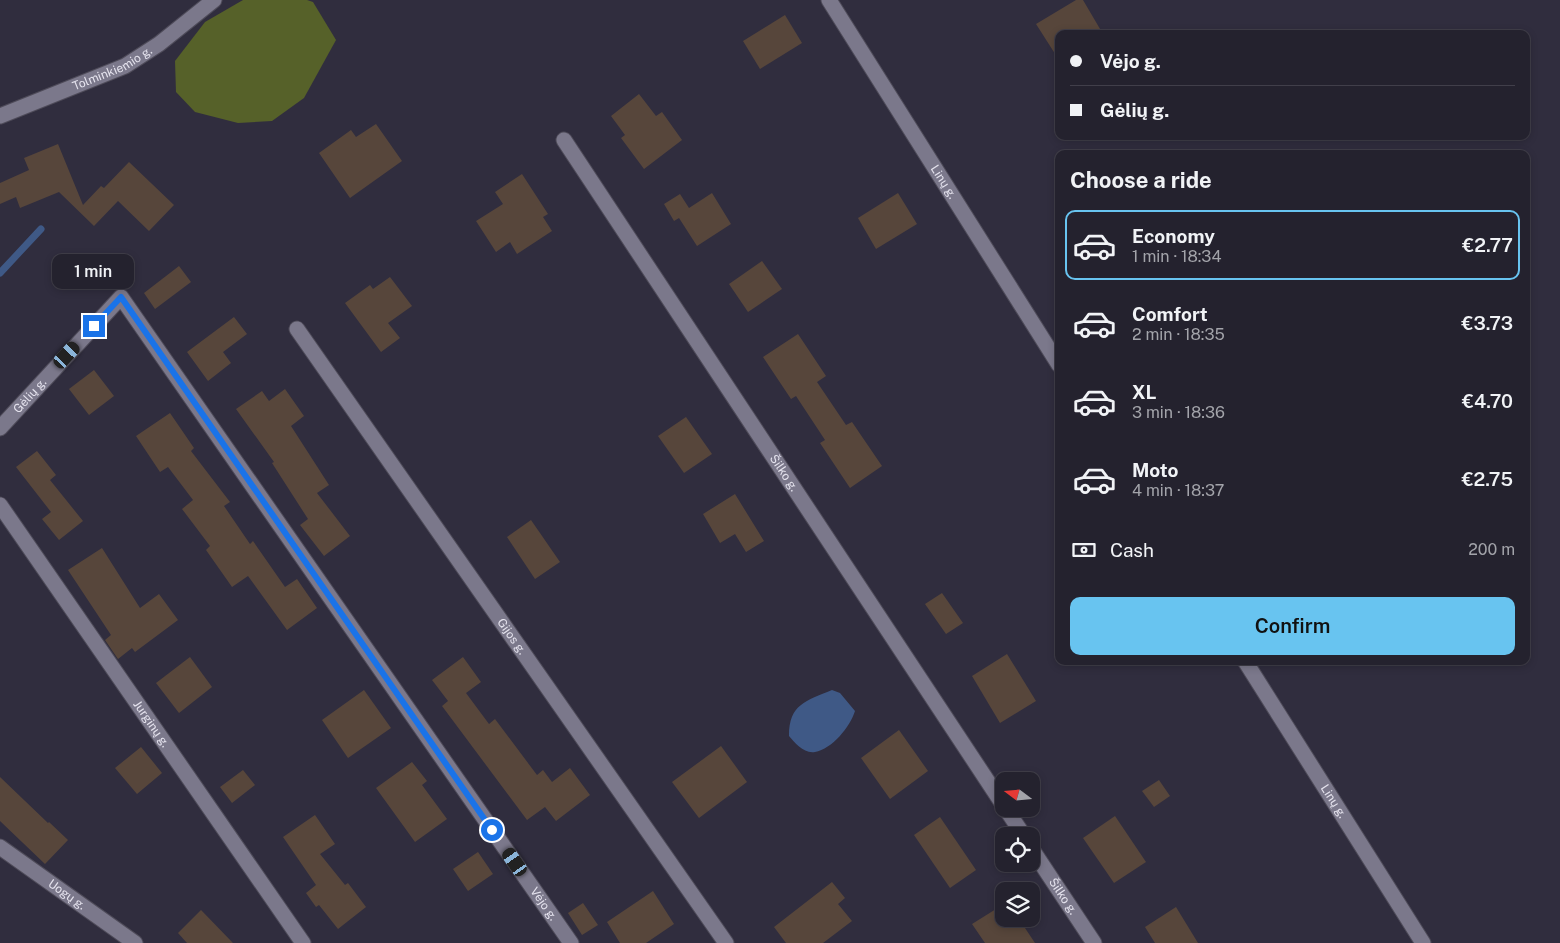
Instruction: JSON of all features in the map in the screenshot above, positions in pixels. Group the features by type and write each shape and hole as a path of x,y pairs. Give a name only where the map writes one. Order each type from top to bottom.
{"street":[{"name":"Tolminkiemio g.","path":"0,116 125,66 159,44 194,14 214,0"},
{"name":"Linų g.","path":"829,0 1055,359"},
{"name":"Šilko g.","path":"564,140 995,792"},
{"name":"Gėlių g.","path":"0,428 121,297"},
{"name":"Vėjo g.","path":"121,297 571,943"},
{"name":"Gijos g.","path":"297,329 726,943"},
{"name":"Jurginų g.","path":"0,505 303,943"},
{"name":"Linų g.","path":"1248,665 1422,943"},
{"name":"Uogų g.","path":"0,847 135,943"},
{"name":"Šilko g.","path":"1040,862 1094,943"}],"green space":[{"path":"243,0 307,0 313,2 336,40 304,98 272,121 238,123 195,112 176,92 175,61 205,22"}],"water":[{"path":"832,690 840,693 855,711 853,717 840,736 828,747 815,752 807,751 789,736 792,717 801,705 814,697"}],"building":[{"path":"1076,0 1083,0 1101,30 1055,30 1055,54 1036,24"},
{"path":"785,15 802,43 760,69 743,41"},
{"path":"639,94 656,116 662,112 682,140 644,169 621,138 625,135 611,116"},
{"path":"376,124 402,161 350,198 319,153 351,130 356,137"},
{"path":"58,144 83,205 101,186 104,188 129,162 174,205 149,231 118,201 94,226 59,192 20,208 16,197 0,204 0,183 29,170 24,158"},
{"path":"522,174 548,214 543,217 552,231 517,254 510,242 496,252 476,221 503,204 495,192"},
{"path":"712,193 731,224 697,246 679,218 674,221 664,204 680,194 689,208"},
{"path":"898,193 917,224 876,249 858,218"},
{"path":"762,261 782,289 748,312 729,284"},
{"path":"179,266 191,282 155,309 144,293"},
{"path":"390,277 412,306 388,323 400,338 381,352 345,303 370,285 373,289"},
{"path":"234,317 247,334 223,352 231,363 208,381 187,352"},
{"path":"798,334 826,376 817,382 846,425 852,422 882,466 850,488 820,443 825,440 796,396 791,399 763,357"},
{"path":"94,370 114,396 89,415 69,389"},
{"path":"285,389 304,416 291,426 329,485 317,493 350,536 324,556 300,525 308,519 272,463 274,462 236,409 262,391 269,401"},
{"path":"170,413 194,448 191,451 230,502 224,506 250,544 253,541 285,587 297,579 317,608 287,630 248,576 232,587 206,550 210,546 182,509 193,500 168,467 160,472 136,436"},
{"path":"686,417 712,454 684,473 658,436"},
{"path":"37,451 56,475 50,480 83,521 59,540 42,519 51,512 16,467"},
{"path":"735,494 764,541 746,552 735,534 720,543 703,514"},
{"path":"531,520 560,562 535,579 507,537"},
{"path":"102,548 140,608 159,594 178,620 135,652 132,648 118,659 105,640 111,635 68,570"},
{"path":"942,593 963,623 946,634 925,604"},
{"path":"1007,654 1036,701 1000,723 972,676"},
{"path":"190,657 212,687 179,713 156,683"},
{"path":"463,657 481,682 466,693 489,724 495,719 537,775 543,770 552,782 570,768 590,795 556,821 545,807 527,820 442,706 448,701 432,680"},
{"path":"364,690 391,728 348,758 322,720"},
{"path":"899,730 928,771 890,799 861,758"},
{"path":"721,746 747,782 699,818 672,782"},
{"path":"141,747 162,773 137,794 115,768"},
{"path":"412,762 427,781 422,785 447,819 415,842 376,788"},
{"path":"243,770 255,785 232,803 220,787"},
{"path":"0,777 68,840 45,864 0,821"},
{"path":"1159,780 1170,796 1154,807 1142,791"},
{"path":"315,815 335,844 320,854 345,885 348,883 366,907 338,929 319,905 316,907 306,893 316,885 283,837"},
{"path":"1115,816 1146,862 1114,883 1083,838"},
{"path":"940,817 976,870 950,888 914,835"},
{"path":"478,852 493,874 468,891 453,869"},
{"path":"832,882 845,898 838,904 852,921 823,943 786,943 774,927"},
{"path":"653,891 674,924 646,943 620,943 607,922"},
{"path":"583,903 598,925 582,935 568,913"},
{"path":"1176,907 1198,943 1155,943 1145,927"},
{"path":"201,910 233,943 187,943 178,933"},
{"path":"995,910 995,927 1024,927 1035,943 985,943 972,924"}],"waterway":[{"path":"0,273 41,229"}],"route":[{"path":"94,326 121,297 492,830"}]}
